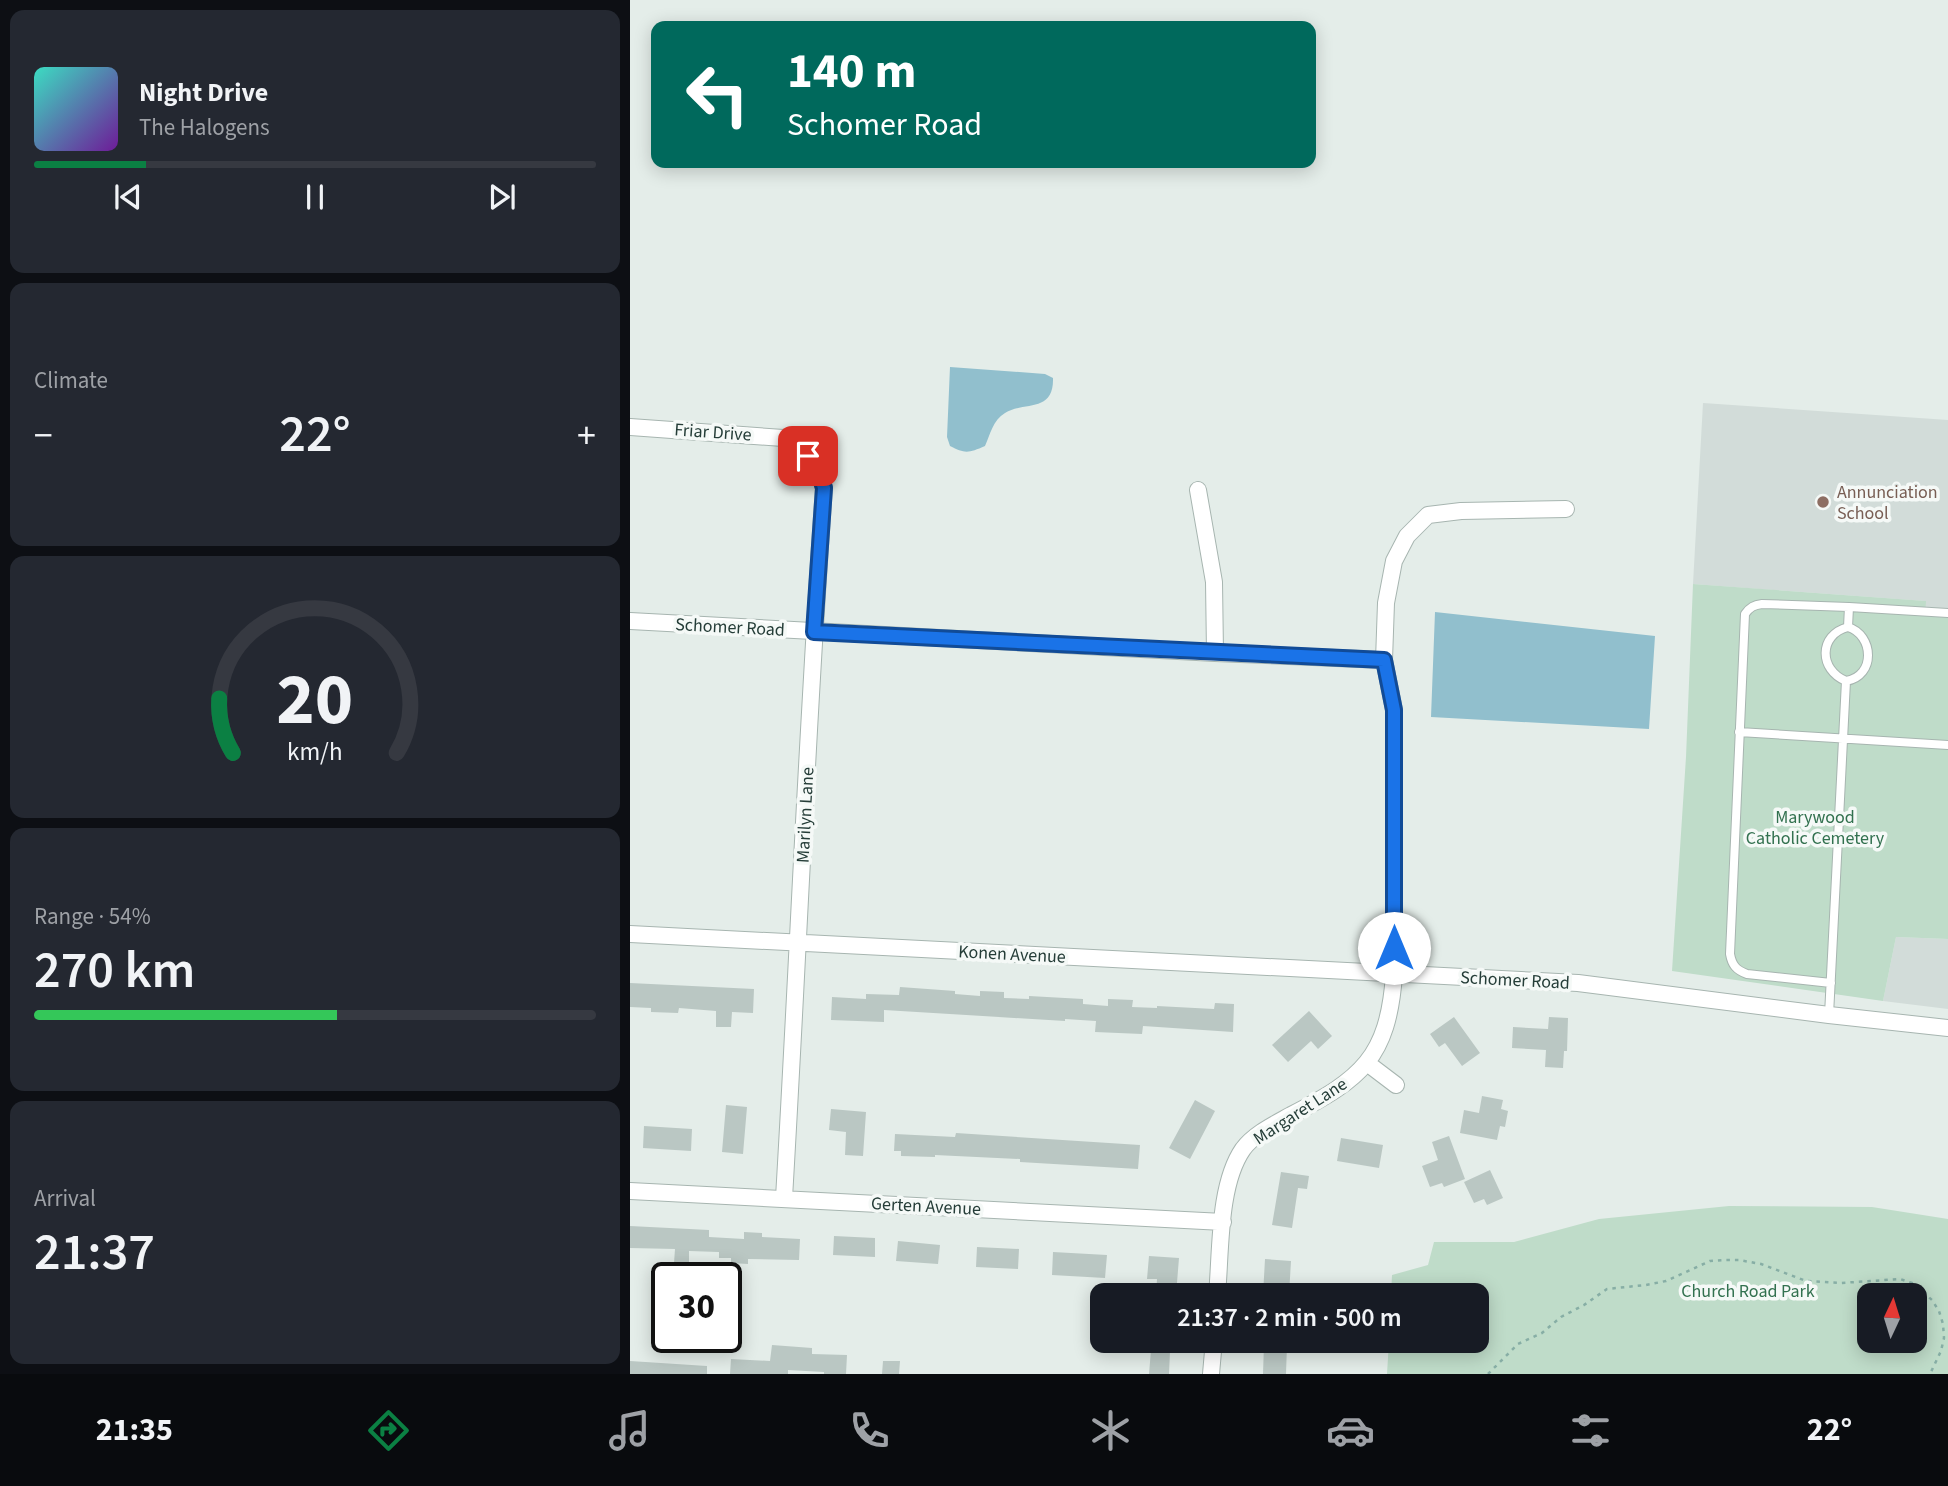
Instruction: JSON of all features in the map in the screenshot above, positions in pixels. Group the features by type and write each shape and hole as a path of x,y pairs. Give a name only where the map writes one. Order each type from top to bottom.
{"street":[{"name":"Friar Drive","path":"630,426 783,438 794,443"},
{"name":"Marilyn Lane","path":"784,1198 824,488 819,472 808,456 794,443"},
{"path":"1198,490 1214,582 1215,653"},
{"path":"1394,975 1394,710 1384,660 1386,603 1394,561 1408,536 1428,515 1461,511 1566,509"},
{"name":"Schomer Road","path":"630,621 1384,660"},
{"name":"Konen Avenue","path":"630,934 1394,975"},
{"name":"Schomer Road","path":"1394,975 1578,984 1948,1028"},
{"name":"Margaret Lane","path":"1218,1283 1227,1187 1235,1163 1245,1147 1274,1124 1330,1095 1367,1063 1386,1027 1392,1002 1394,975"},
{"path":"1367,1063 1396,1085"},
{"name":"Gerten Avenue","path":"630,1191 1223,1222"},
{"path":"1211,1374 1213,1353"}],"lane":[{"path":"1831,984 1747,974 1731,962 1745,614 1754,605 1762,604 1948,612"},
{"path":"1848,627 1849,607"},
{"path":"1848,627 1858,632 1864,640 1869,657 1862,674 1854,680 1846,681 1831,670 1826,645 1835,632 1848,627"},
{"path":"1829,1015 1846,681"},
{"path":"1739,732 1948,746"}],"path":[{"path":"1488,1374 1518,1344 1542,1333 1561,1317 1584,1306 1607,1289 1666,1281 1710,1261 1726,1260 1761,1265 1806,1281 1841,1283 1900,1279 1912,1283 1932,1300 1943,1324 1941,1351 1930,1374"}],"shaded area":[{"name":"Annunciation School","path":"1703,403 1948,420 1948,616 1925,615 1925,601 1693,584"},
{"path":"1896,937 1948,939 1948,1009 1883,1001"}],"green space":[{"name":"Marywood Catholic Cemetery","path":"1693,584 1926,601 1925,615 1948,616 1948,939 1896,937 1883,1001 1672,971 1686,757"},
{"name":"Church Road Park","path":"1729,1206 1872,1207 1948,1219 1948,1374 1387,1374 1388,1353 1489,1353 1489,1283 1392,1283 1392,1275 1428,1265 1434,1242 1514,1242 1599,1219"}],"water":[{"path":"950,367 1045,374 1053,378 1052,389 1044,401 1013,409 1001,416 992,428 985,446 963,451 950,446 947,437"},
{"path":"1435,612 1655,636 1649,729 1431,717"}],"building":[{"path":"630,983 754,989 753,1013 732,1012 731,1027 716,1027 716,1011 679,1008 678,1013 651,1012 651,1008 630,1007"},
{"path":"900,987 955,991 955,994 980,996 980,991 1004,992 1004,998 1029,999 1029,996 1083,999 1083,1004 1108,1006 1108,999 1133,1000 1132,1007 1157,1008 1214,1009 1215,1003 1234,1004 1233,1032 1143,1026 1142,1034 1095,1032 1096,1021 884,1010 884,1022 831,1020 832,997 866,999 866,994 899,995"},
{"path":"1309,1011 1332,1036 1318,1049 1311,1041 1288,1062 1272,1045"},
{"path":"1454,1017 1480,1053 1462,1066 1445,1043 1439,1047 1430,1034"},
{"path":"1549,1017 1568,1018 1567,1051 1564,1051 1563,1068 1545,1067 1546,1050 1512,1048 1513,1027 1548,1029"},
{"path":"1482,1096 1503,1100 1501,1109 1508,1111 1505,1127 1500,1126 1497,1140 1460,1133 1464,1110 1479,1113"},
{"path":"1195,1100 1215,1111 1190,1159 1169,1148"},
{"path":"726,1105 747,1107 743,1154 722,1152"},
{"path":"831,1109 866,1112 863,1156 845,1155 846,1132 829,1130"},
{"path":"644,1126 692,1129 691,1151 643,1148"},
{"path":"956,1133 1140,1145 1138,1169 1020,1162 1020,1159 901,1156 901,1151 894,1151 895,1134 955,1137"},
{"path":"1449,1136 1465,1179 1444,1187 1442,1183 1430,1187 1422,1166 1438,1160 1432,1142"},
{"path":"1341,1138 1383,1145 1379,1168 1337,1161"},
{"path":"1490,1170 1503,1198 1487,1205 1484,1199 1474,1203 1464,1182"},
{"path":"1281,1172 1309,1176 1307,1189 1298,1188 1292,1228 1272,1225"},
{"path":"630,1226 709,1230 709,1237 744,1239 744,1232 762,1233 762,1237 800,1239 799,1260 748,1259 748,1264 731,1262 731,1258 719,1258 719,1252 689,1251 689,1262 674,1262 675,1249 630,1248"},
{"path":"834,1236 875,1238 875,1257 833,1255"},
{"path":"898,1241 940,1245 938,1264 896,1261"},
{"path":"977,1247 1019,1249 1018,1269 976,1267"},
{"path":"1053,1252 1107,1255 1105,1278 1052,1275"},
{"path":"1149,1256 1179,1258 1177,1283 1157,1283 1157,1279 1147,1279"},
{"path":"1265,1259 1291,1261 1290,1283 1264,1283"},
{"path":"772,1345 812,1348 812,1354 847,1355 846,1374 788,1370 788,1374 730,1374 731,1359 770,1361"},
{"path":"1151,1353 1170,1353 1169,1374 1149,1374"},
{"path":"1264,1353 1287,1353 1286,1374 1263,1374"},
{"path":"630,1361 707,1366 707,1374 630,1374"},
{"path":"883,1361 900,1361 899,1374 882,1374"}],"place":[{"name":"Annunciation School","path":"1823,502"}],"route":[{"path":"808,456 819,472 824,488 814,632 1384,660 1394,710 1394,948"}]}
